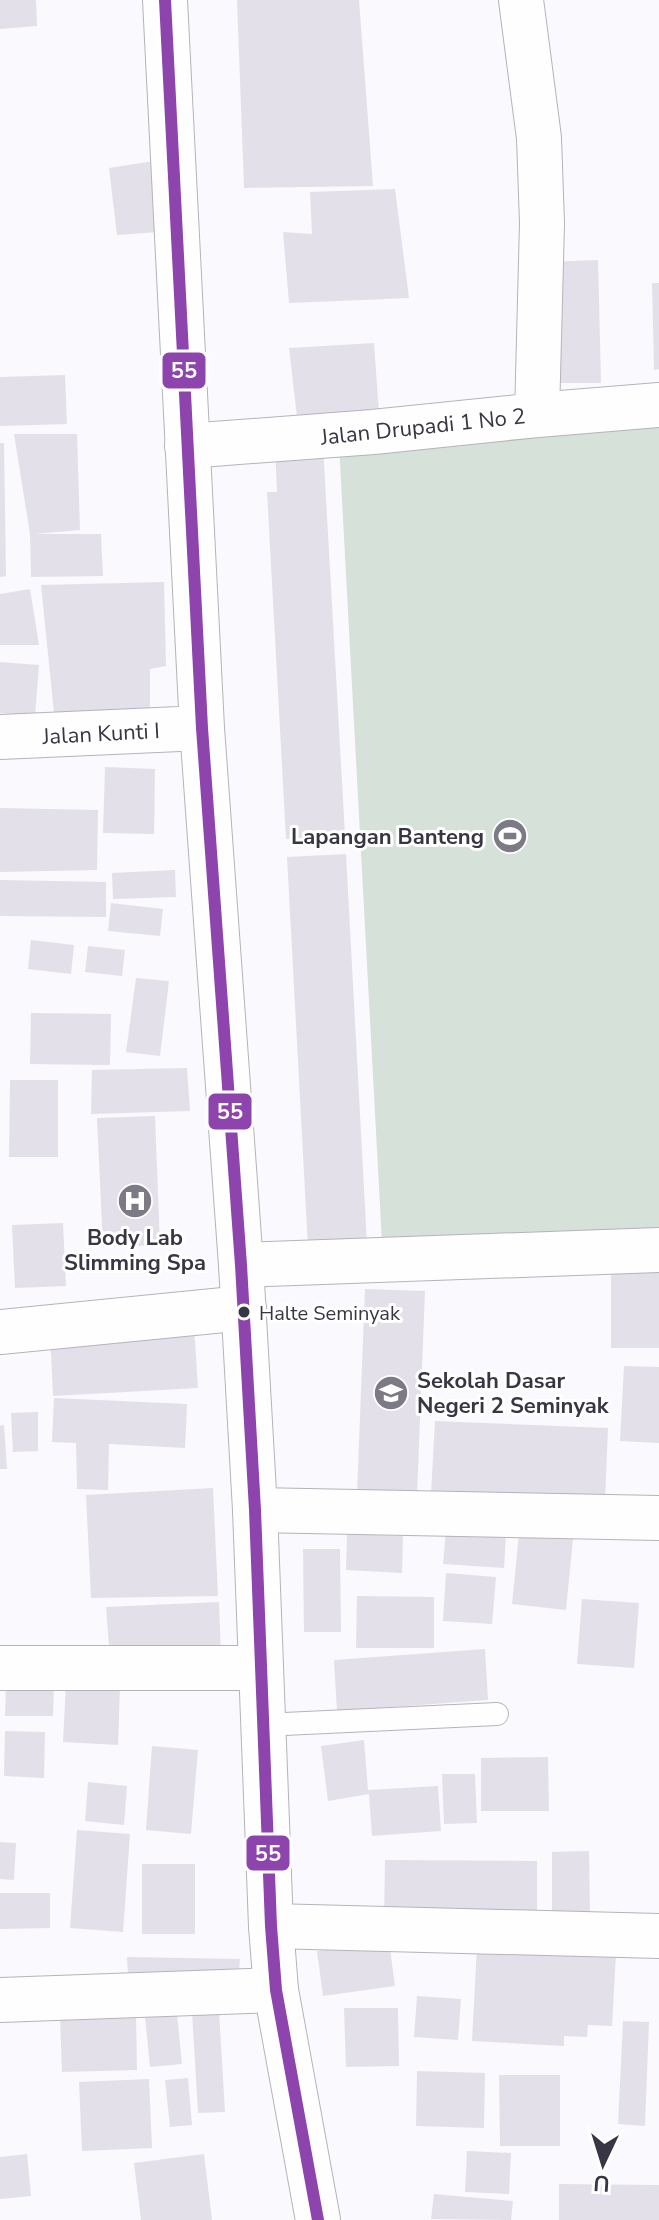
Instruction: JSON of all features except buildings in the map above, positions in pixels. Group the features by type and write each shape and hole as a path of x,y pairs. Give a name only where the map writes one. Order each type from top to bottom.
{"street":[{"path":"165,0 202,728 244,1308 271,1926 276,1990 318,2220"},
{"path":"521,0 539,138 542,223 537,415"},
{"name":"Jalan Drupadi 1 No 2","path":"187,446 659,405"},
{"name":"Jalan Kunti I","path":"0,737 202,728"},
{"path":"241,1265 659,1250"},
{"path":"0,1332 244,1308"},
{"path":"255,1510 659,1518"},
{"path":"0,1668 261,1668"},
{"path":"271,1926 659,1936"},
{"path":"0,2000 276,1990"}],"lane":[{"path":"263,1725 497,1714"}],"shaded area":[{"name":"Lapangan Banteng","path":"659,427 659,1228 382,1243 339,444"}],"transit line":[{"name":"55","path":"165,0 202,728 241,1265 255,1510 271,1926 276,1990 318,2220"}],"place":[{"name":"Lapangan Banteng","path":"510,836"},
{"name":"Body Lab Slimming Spa","path":"135,1201"},
{"name":"Halte Seminyak","path":"244,1312"},
{"name":"Sekolah Dasar Negeri 2 Seminyak","path":"391,1393"}]}
